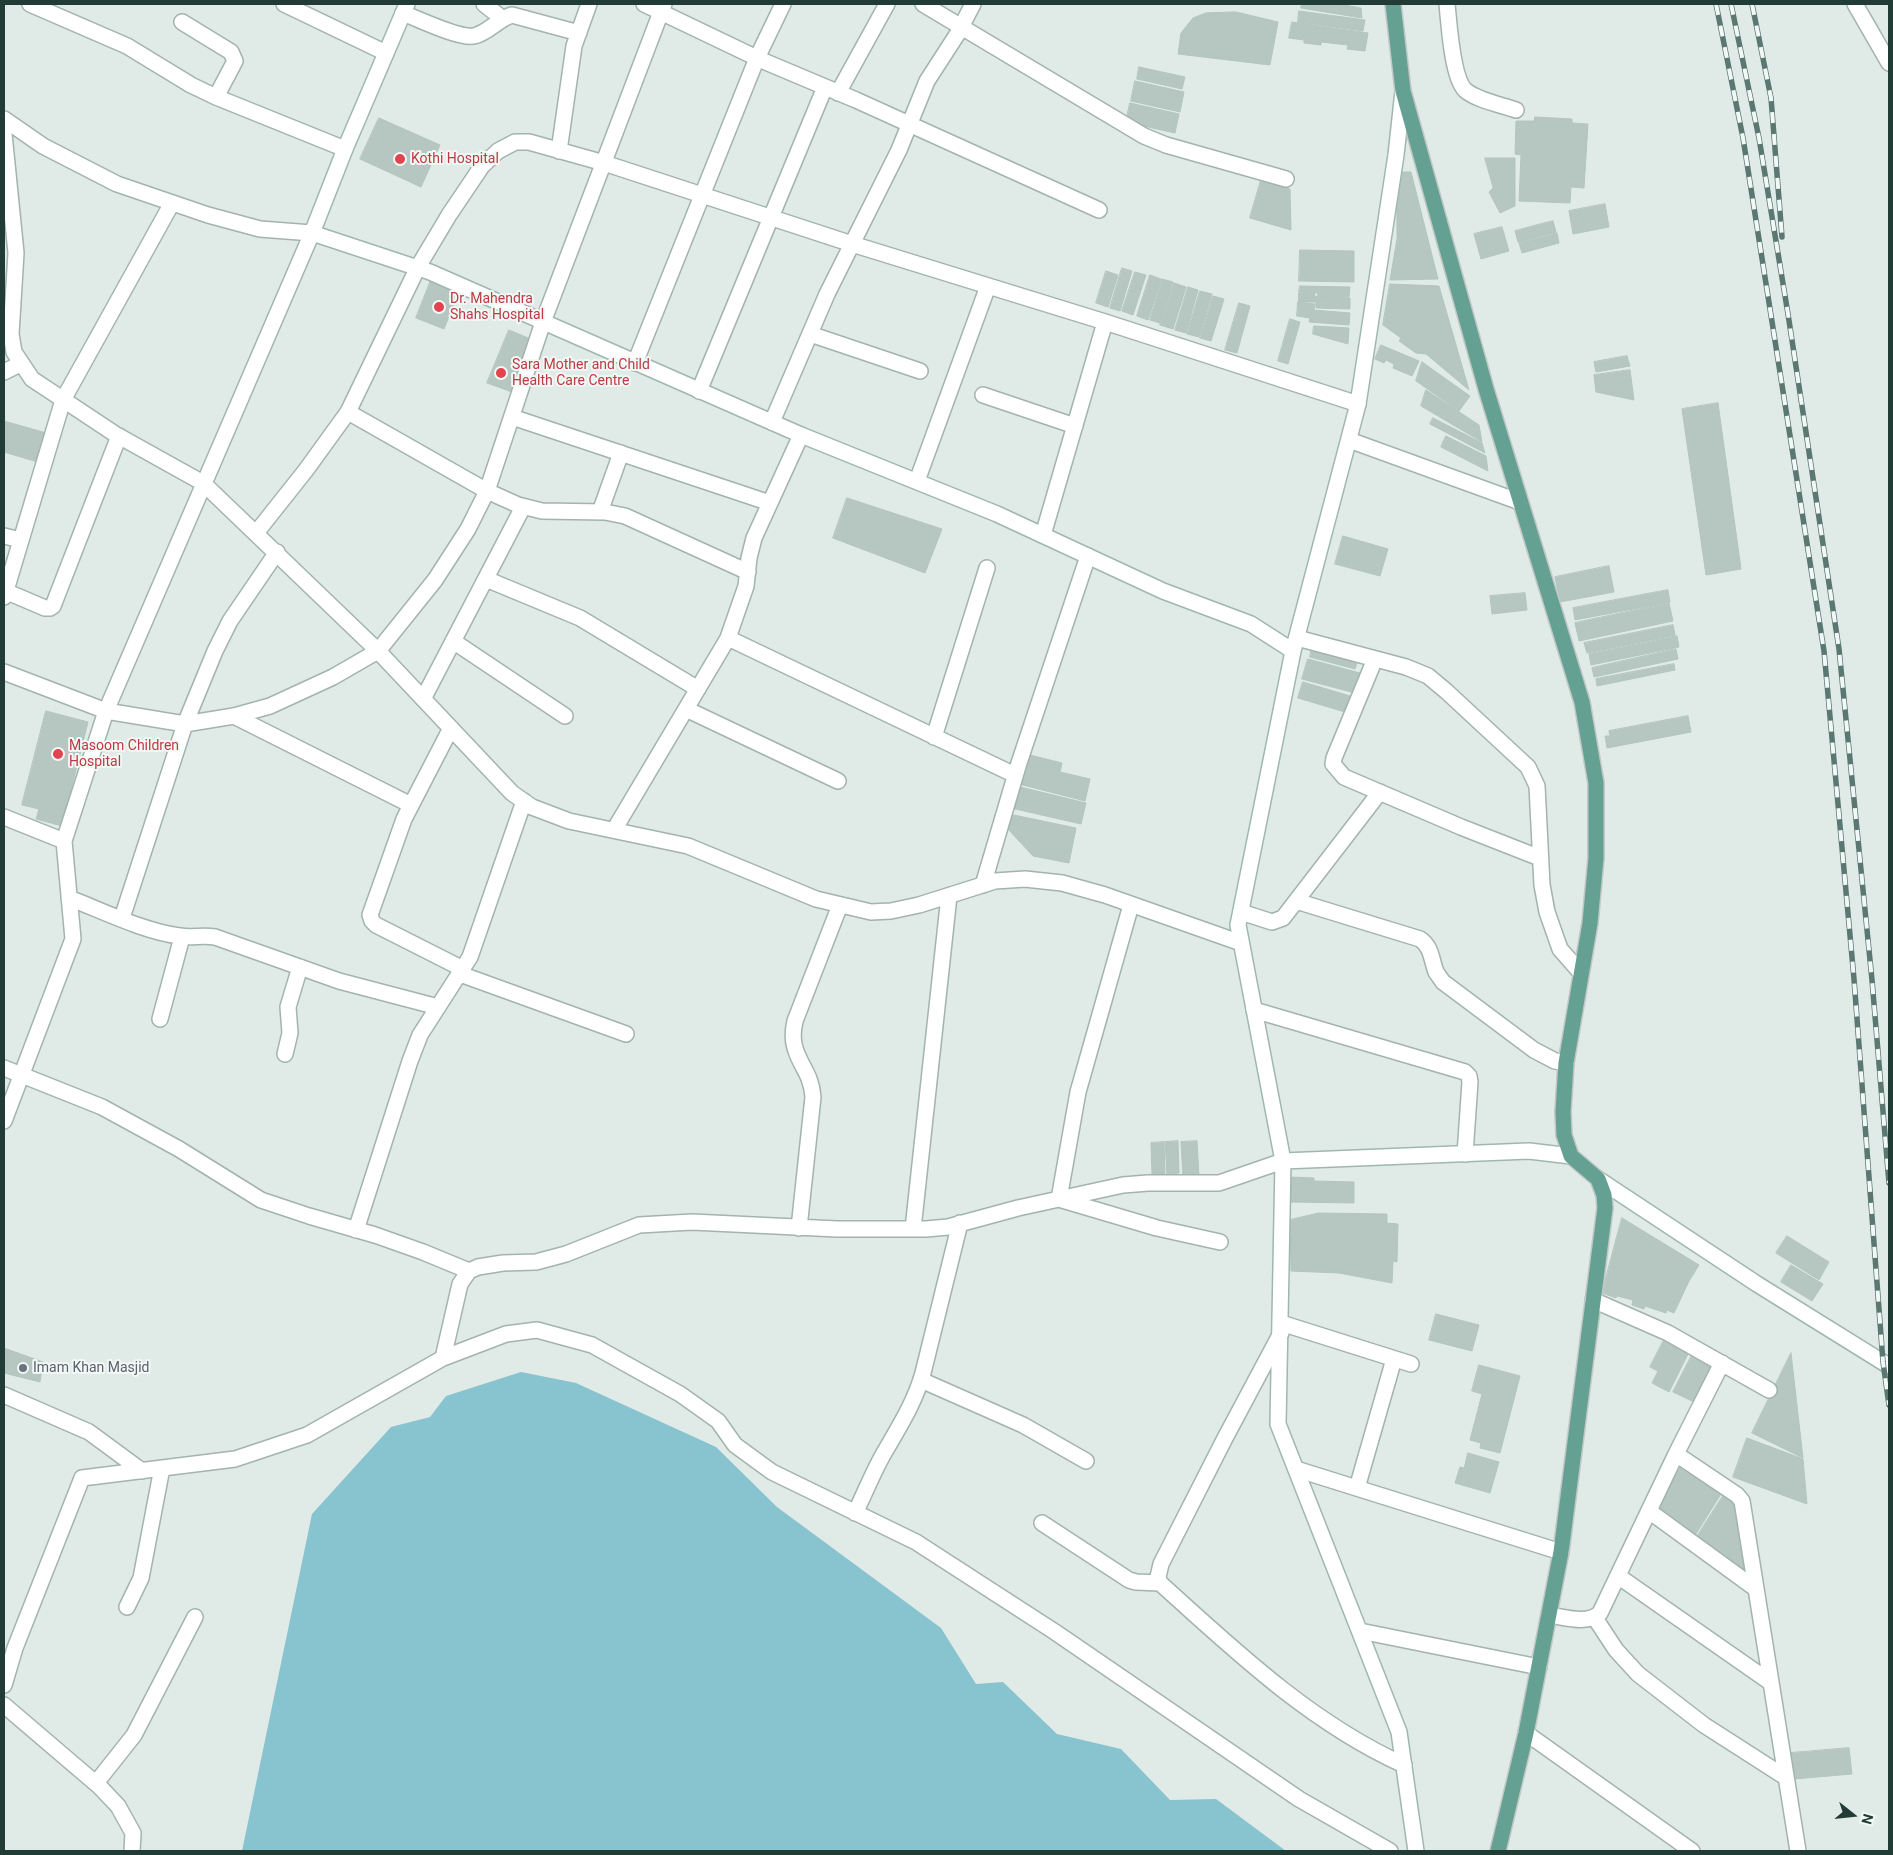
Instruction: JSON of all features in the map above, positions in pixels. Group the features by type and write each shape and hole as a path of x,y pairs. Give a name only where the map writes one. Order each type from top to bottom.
{"main road":[{"path":"1392,4 1403,91 1486,389 1582,702 1596,783 1596,858 1590,922 1566,1063 1563,1112 1564,1135 1571,1156 1598,1179 1604,1195 1604,1208 1561,1552 1526,1734 1498,1851"}],"street":[{"path":"30,4 126,46 191,85 216,97 345,150"},
{"path":"284,4 386,53"},
{"path":"484,4 503,19"},
{"path":"559,150 571,63 589,4"},
{"path":"644,4 662,8 757,58 1099,210"},
{"path":"635,363 757,58 783,4"},
{"path":"699,391 770,217 832,90 888,4"},
{"path":"923,4 1144,136 1166,145 1286,179"},
{"path":"772,422 827,294 910,126 927,80 973,4"},
{"path":"1447,4 1454,63 1465,90 1474,96 1516,110"},
{"path":"1855,4 1889,63"},
{"path":"4,1121 73,939 64,842 106,711 312,233 405,8 454,33 469,36 480,34 512,15 579,33"},
{"path":"4,672 106,711 185,724 234,716 270,706 333,677 378,651 451,557 487,492 543,322 662,8"},
{"path":"182,22 231,52 234,56 235,61 216,97"},
{"path":"1403,91 1396,155 1358,404 1295,645 1238,925 1283,1161 1278,1424 1399,1732 1416,1851"},
{"path":"4,119 43,146 117,184 172,203 260,229 312,233 418,268 801,435 996,514 1163,591 1251,624 1295,645 1375,659 1406,667 1428,676 1528,767 1537,786 1542,885 1548,912 1560,949 1581,973"},
{"path":"4,134 16,253 11,334 14,352 20,364 32,379 63,400 119,436 203,483 378,651 512,794 532,806 569,821 688,846 816,899 871,912 891,911 920,905 995,881 1024,879 1062,883 1131,904 1241,943"},
{"path":"256,533 306,470 348,412 418,268 449,214 482,166 498,151 515,142 529,142 604,163 852,244 1105,322 1358,404"},
{"path":"119,436 54,606 45,608 5,594 63,400 172,203"},
{"path":"917,481 988,286"},
{"path":"1043,535 1105,322"},
{"path":"810,334 920,370"},
{"path":"4,372 20,364"},
{"path":"983,395 1075,426"},
{"path":"348,412 487,492 523,507 542,511 600,512 625,516 748,572"},
{"path":"512,417 770,503"},
{"path":"614,830 728,638 746,586 754,538 801,435"},
{"path":"1349,440 1520,502"},
{"path":"600,512 621,453"},
{"path":"423,699 523,507"},
{"path":"4,536 21,540"},
{"path":"122,918 185,724 215,651 230,621 277,552"},
{"path":"983,885 1015,775 1088,556"},
{"path":"934,736 987,568"},
{"path":"486,578 580,618 698,689"},
{"path":"728,638 1015,775"},
{"path":"453,641 565,716"},
{"path":"1375,659 1333,764 1344,777 1461,827 1540,858"},
{"path":"686,708 838,781"},
{"path":"234,716 411,805"},
{"path":"451,728 404,819 370,915 372,921 462,971 626,1034"},
{"path":"1240,912 1272,922 1283,918 1380,792"},
{"path":"356,1230 420,1035 470,957 524,801"},
{"path":"4,817 64,842"},
{"path":"913,1229 949,896"},
{"path":"69,898 150,929 182,937 203,935 215,937 339,981 438,1008"},
{"path":"1296,901 1420,939 1430,948 1437,972 1443,982 1534,1050 1555,1061 1566,1063"},
{"path":"1059,1199 1078,1092 1131,904"},
{"path":"800,1228 813,1097 810,1079 795,1050 793,1036 798,1009 840,905"},
{"path":"160,1019 182,937"},
{"path":"284,1054 290,1034 288,1007 300,968"},
{"path":"1254,1010 1465,1072 1469,1076 1470,1082 1465,1154"},
{"path":"4,1068 102,1108 179,1149 261,1200 423,1252 469,1271"},
{"path":"443,1358 460,1284 469,1271 478,1267 503,1263 536,1262 566,1254 639,1225 692,1222 837,1229 948,1227 1059,1199 1131,1184 1219,1183 1283,1161 1529,1151 1571,1156"},
{"path":"1598,1179 1757,1284 1889,1366"},
{"path":"1059,1199 1157,1228 1220,1242"},
{"path":"855,1513 883,1455 912,1404 922,1380 960,1223"},
{"path":"1593,1300 1668,1333 1769,1390"},
{"path":"1281,1328 1411,1364"},
{"path":"1281,1328 1161,1564 1158,1576 1160,1583 1218,1636 1306,1708 1371,1750 1404,1765"},
{"path":"4,1685 16,1648 82,1478 235,1459 307,1435 443,1358 506,1334 537,1330 592,1345 680,1394 718,1421 734,1445 772,1472 916,1542 1054,1632 1299,1799 1390,1851"},
{"path":"1357,1488 1394,1359"},
{"path":"1549,1615 1588,1620 1595,1618 1600,1613 1722,1363"},
{"path":"922,1380 1023,1425 1086,1460"},
{"path":"4,1395 89,1432 142,1471"},
{"path":"1676,1454 1737,1495 1742,1501 1798,1851"},
{"path":"127,1606 141,1578 162,1468"},
{"path":"1296,1469 1561,1552"},
{"path":"1649,1511 1756,1589"},
{"path":"1042,1523 1129,1580 1160,1583"},
{"path":"1618,1576 1770,1682"},
{"path":"96,1783 137,1729 195,1617"},
{"path":"1595,1618 1616,1650 1638,1674 1704,1725 1785,1777"},
{"path":"1360,1631 1539,1667"},
{"path":"4,1705 96,1783 118,1806 133,1833 132,1851"},
{"path":"1526,1734 1692,1851"}],"water":[{"path":"521,1372 576,1383 716,1447 777,1507 941,1628 976,1684 1003,1682 1057,1734 1121,1749 1170,1800 1216,1799 1286,1851 242,1851 312,1514 391,1427 430,1417 446,1396"}],"building":[{"path":"1302,4 1338,4 1361,8 1362,18 1301,8"},
{"path":"1299,11 1365,20 1363,31 1298,22"},
{"path":"1236,12 1278,22 1270,65 1178,54 1181,33 1193,18 1206,13"},
{"path":"1292,22 1368,33 1365,51 1347,49 1348,45 1321,42 1321,45 1304,43 1304,40 1289,38"},
{"path":"1139,67 1185,77 1182,89 1137,79"},
{"path":"1135,81 1184,92 1180,112 1131,101"},
{"path":"1130,103 1179,114 1175,133 1126,122"},
{"path":"1535,117 1572,119 1572,123 1588,124 1584,188 1571,187 1570,203 1519,201 1521,155 1515,154 1516,121 1534,121"},
{"path":"379,118 440,145 421,187 360,159"},
{"path":"1485,158 1515,158 1515,206 1500,213 1489,192 1493,188"},
{"path":"1397,172 1411,172 1438,279 1390,280 1397,239"},
{"path":"1261,180 1290,189 1291,230 1250,218"},
{"path":"1605,204 1609,227 1573,234 1569,211"},
{"path":"1553,221 1556,232 1518,242 1515,231"},
{"path":"1502,227 1509,251 1481,259 1474,234"},
{"path":"1557,233 1559,243 1522,253 1519,243"},
{"path":"1300,250 1354,251 1354,282 1299,281"},
{"path":"1122,268 1132,271 1120,311 1110,308"},
{"path":"1106,271 1118,275 1108,307 1096,303"},
{"path":"1135,272 1146,275 1133,315 1122,311"},
{"path":"1150,275 1161,279 1148,320 1137,316"},
{"path":"1162,279 1173,282 1160,323 1150,320"},
{"path":"431,280 459,291 444,329 416,318"},
{"path":"1174,283 1186,287 1173,329 1160,325"},
{"path":"1390,284 1439,286 1469,390 1426,354 1416,353 1399,341 1401,338 1383,325"},
{"path":"1300,286 1350,287 1349,297 1318,296 1318,293 1299,292"},
{"path":"1188,287 1198,290 1186,333 1175,330"},
{"path":"1200,291 1212,294 1199,337 1187,334"},
{"path":"1299,293 1315,293 1314,296 1350,298 1350,309 1316,308 1316,302 1299,302"},
{"path":"1213,296 1224,299 1211,341 1200,338"},
{"path":"1298,302 1315,304 1314,310 1350,313 1349,325 1309,322 1310,318 1297,316"},
{"path":"1239,303 1250,306 1237,353 1225,350"},
{"path":"1290,319 1300,322 1288,364 1278,361"},
{"path":"1314,326 1349,328 1348,344 1313,334"},
{"path":"509,330 533,340 512,392 487,383"},
{"path":"1381,345 1419,361 1412,376 1393,368 1394,364 1386,360 1384,363 1375,359"},
{"path":"1627,356 1630,366 1596,372 1594,362"},
{"path":"1422,362 1470,396 1459,411 1416,381"},
{"path":"1630,370 1634,400 1596,392 1594,375"},
{"path":"1426,390 1479,425 1482,442 1421,406"},
{"path":"1718,403 1741,569 1706,575 1682,409"},
{"path":"1433,418 1482,443 1485,453 1430,424"},
{"path":"4,421 50,434 41,463 4,452"},
{"path":"1446,436 1486,456 1488,471 1441,447"},
{"path":"847,498 942,529 925,573 833,538"},
{"path":"1343,536 1388,549 1380,576 1335,564"},
{"path":"1609,566 1614,592 1560,602 1555,577"},
{"path":"1668,590 1670,602 1575,620 1573,608"},
{"path":"1525,593 1527,610 1492,614 1490,596"},
{"path":"1669,603 1673,621 1579,641 1575,623"},
{"path":"1673,625 1675,635 1587,653 1584,643"},
{"path":"1677,636 1679,647 1591,665 1589,654"},
{"path":"1312,647 1358,659 1355,669 1310,657"},
{"path":"1676,649 1678,659 1594,677 1592,668"},
{"path":"1308,659 1360,673 1355,693 1302,679"},
{"path":"1674,664 1675,670 1597,686 1596,679"},
{"path":"1303,682 1350,696 1345,712 1298,698"},
{"path":"46,711 88,722 62,826 36,819 39,809 22,805"},
{"path":"1688,716 1691,732 1607,748 1605,736 1610,736 1609,731"},
{"path":"1026,754 1062,763 1060,772 1090,779 1085,801 1019,784"},
{"path":"1016,786 1086,803 1081,824 1011,808"},
{"path":"1009,814 1076,828 1069,863 1033,856 1006,827"},
{"path":"1178,1141 1179,1173 1167,1174 1165,1142"},
{"path":"1197,1141 1199,1176 1183,1177 1181,1142"},
{"path":"1164,1142 1165,1174 1152,1175 1151,1143"},
{"path":"1290,1177 1314,1178 1314,1181 1354,1182 1354,1203 1289,1202"},
{"path":"1319,1213 1387,1214 1387,1223 1398,1224 1397,1262 1393,1261 1392,1283 1339,1273 1291,1271 1290,1220"},
{"path":"1622,1218 1699,1265 1674,1313 1667,1310 1666,1313 1645,1306 1644,1309 1632,1305 1633,1300 1617,1296 1616,1298 1602,1293"},
{"path":"1787,1236 1829,1262 1819,1280 1776,1253"},
{"path":"1791,1265 1823,1284 1812,1301 1781,1282"},
{"path":"1436,1314 1479,1325 1472,1351 1429,1340"},
{"path":"1665,1338 1690,1350 1669,1392 1652,1383 1658,1371 1650,1367"},
{"name":"Imam Khan Masjid","path":"4,1348 43,1362 40,1382 4,1373"},
{"path":"1693,1353 1714,1364 1694,1402 1673,1392"},
{"path":"1791,1353 1803,1458 1752,1433"},
{"path":"1479,1365 1520,1376 1500,1453 1480,1448 1481,1443 1470,1440 1482,1394 1472,1391"},
{"path":"1747,1438 1803,1459 1807,1504 1733,1477"},
{"path":"1468,1453 1499,1462 1490,1493 1455,1483 1460,1467 1464,1468"},
{"path":"1680,1468 1721,1494 1694,1537 1653,1511"},
{"path":"1723,1496 1743,1509 1744,1573 1694,1541"},
{"path":"1849,1748 1852,1774 1794,1779 1791,1753"}],"railway":[{"path":"1716,4 1743,138 1824,651 1854,979 1883,1362 1889,1405"},
{"path":"1731,4 1759,138 1839,649 1872,980 1889,1183"},
{"path":"1752,4 1771,98 1782,237"}],"place":[{"name":"Kothi Hospital","path":"400,159"},
{"name":"Dr. Mahendra Shahs Hospital","path":"439,307"},
{"name":"Sara Mother and Child Health Care Centre","path":"501,373"},
{"name":"Masoom Children Hospital","path":"58,754"},
{"name":"Imam Khan Masjid","path":"23,1368"}]}
